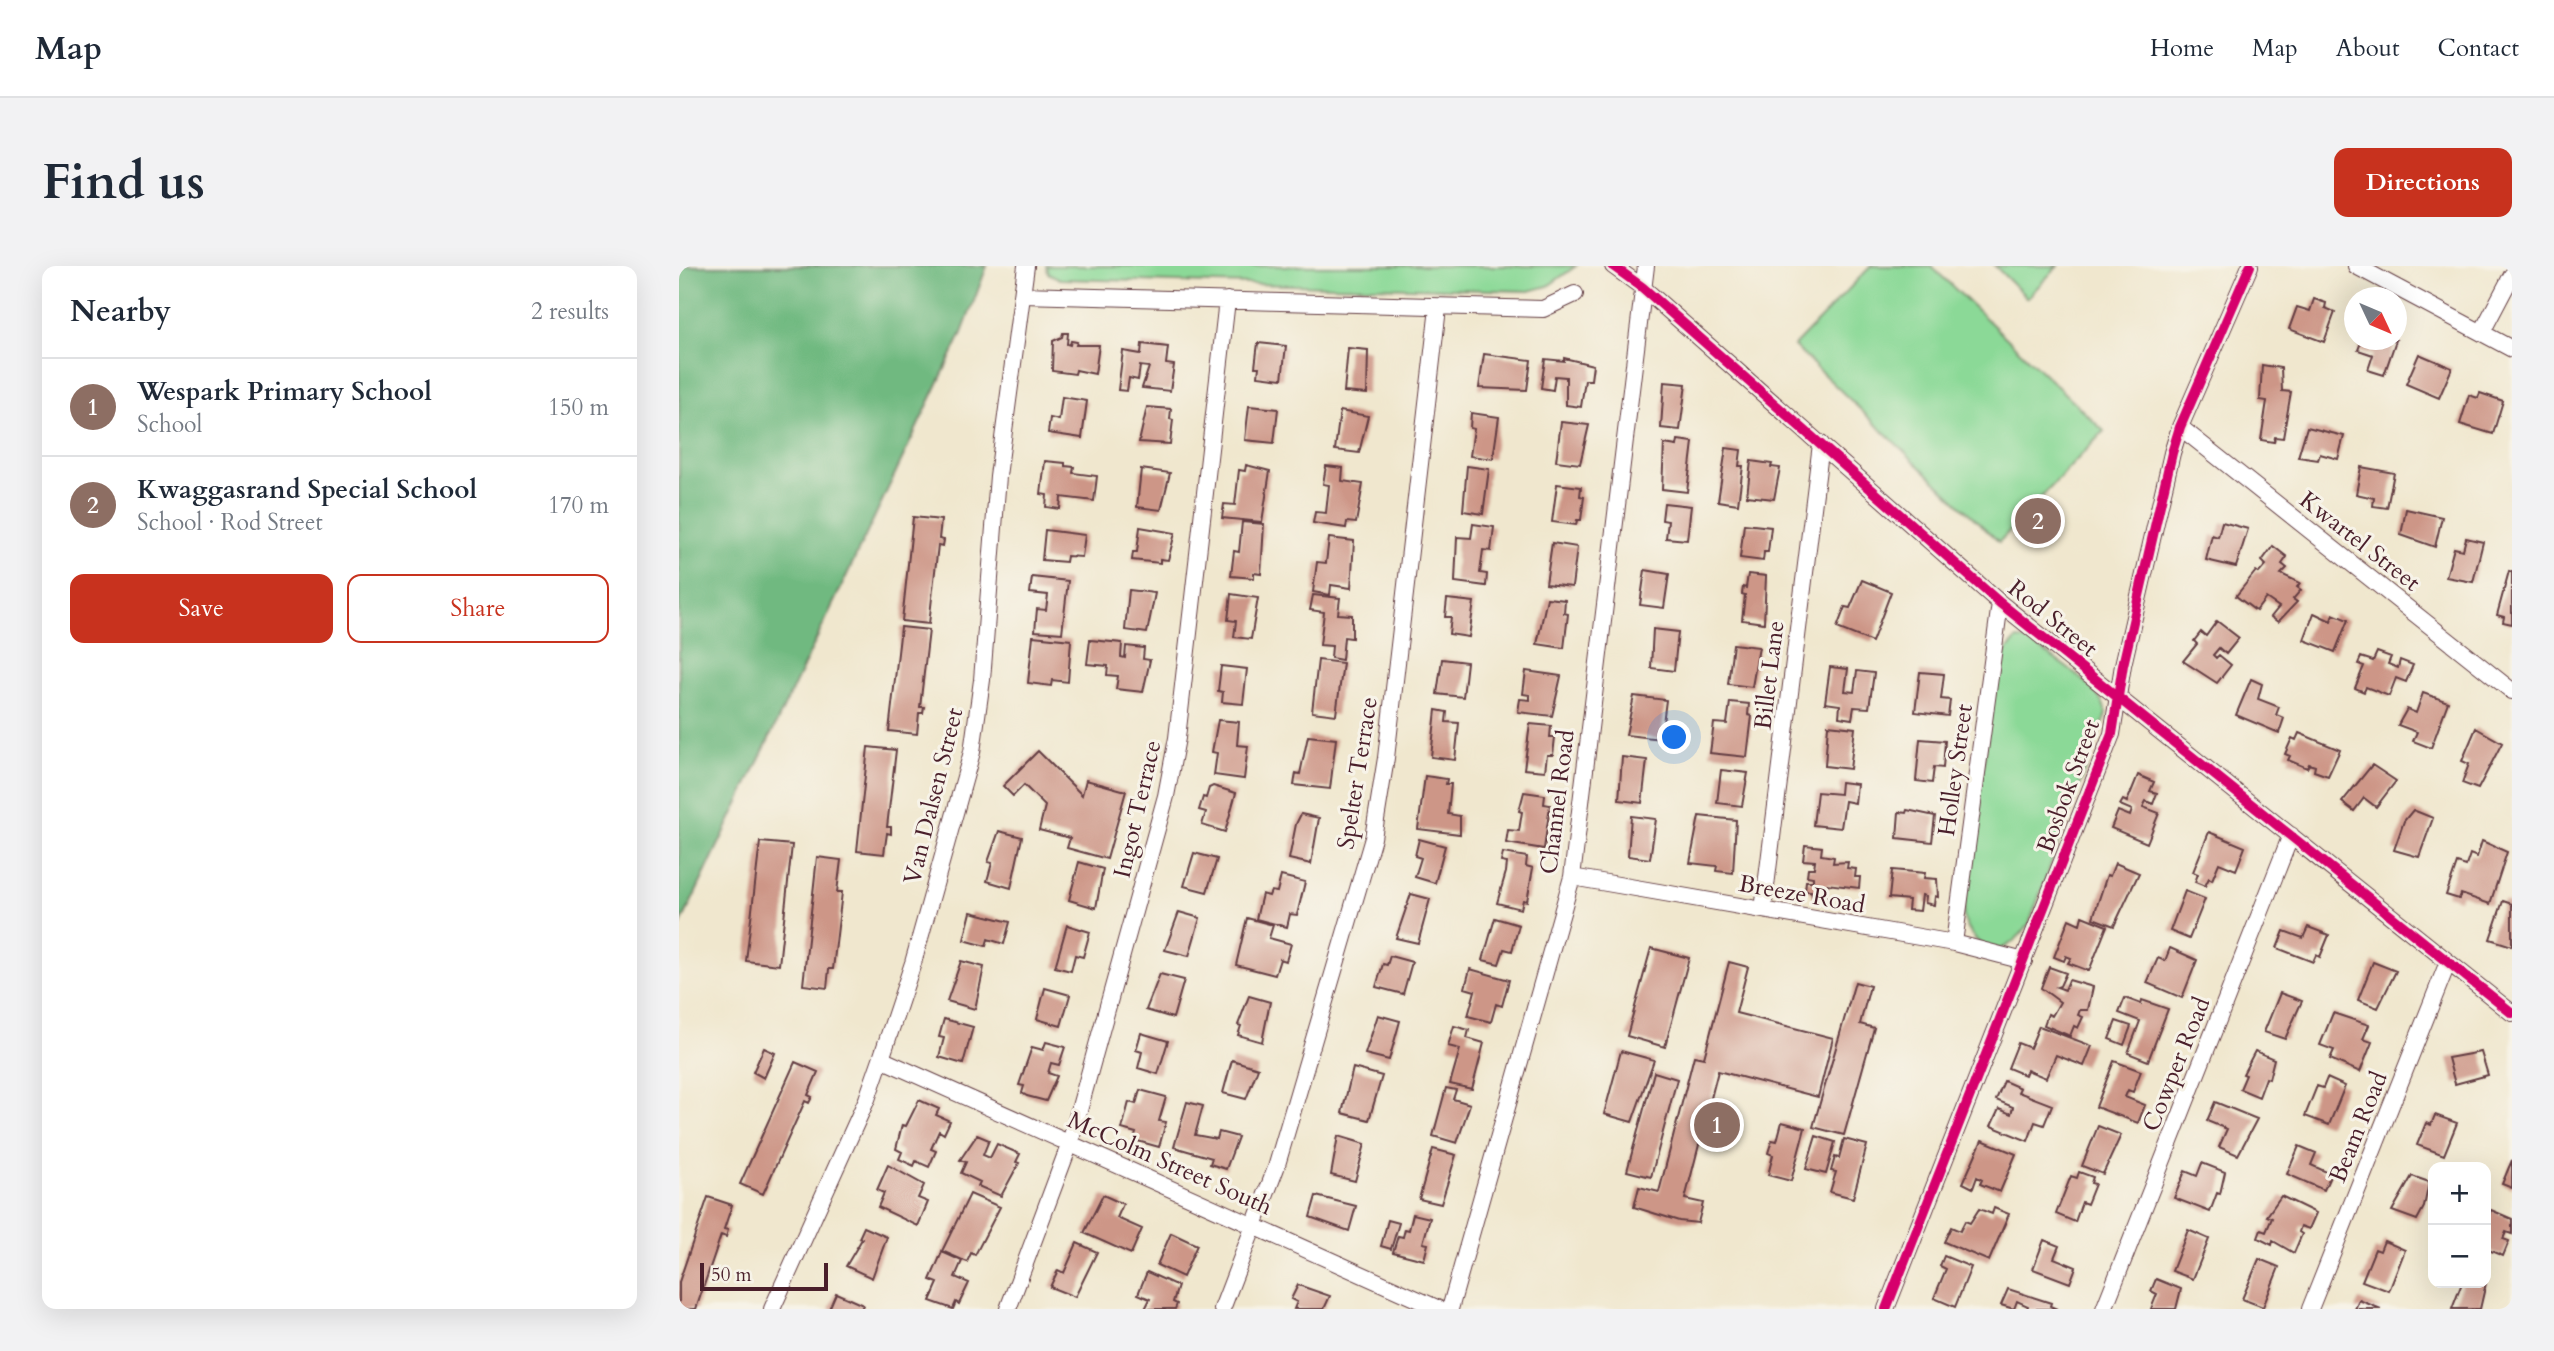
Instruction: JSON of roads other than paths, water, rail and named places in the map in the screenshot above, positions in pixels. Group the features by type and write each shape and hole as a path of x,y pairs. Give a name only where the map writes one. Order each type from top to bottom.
{"street":[{"name":"Van Dalsen Street","path":"772,1309 867,1099 913,963 972,752 982,680 998,476 1026,266"},
{"name":"Rod Street","path":"1612,266 1641,287 2000,603 2512,1013"},
{"name":"Channel Road","path":"1450,1309 1572,877 1641,287 1646,266"},
{"name":"Bosbok Street","path":"1886,1309 2112,734 2160,500 2180,427 2250,266"},
{"path":"2356,266 2512,349"},
{"path":"2481,332 2512,275"},
{"path":"1022,295 1543,309 1575,294"},
{"name":"Ingot Terrace","path":"1008,1309 1070,1143 1160,827 1171,774 1227,300"},
{"name":"Spelter Terrace","path":"1223,1309 1256,1226 1373,838 1386,758 1438,308"},
{"name":"Kwartel Street","path":"2180,427 2512,691"},
{"name":"Billet Lane","path":"1763,911 1821,444"},
{"name":"Holley Street","path":"1954,943 2000,603"},
{"name":"Cowper Road","path":"2104,1309 2291,835"},
{"name":"Breeze Road","path":"1572,877 1954,943 2024,961"},
{"name":"Beam Road","path":"2310,1309 2448,962"},
{"name":"McColm Street South","path":"881,1059 1439,1309"}],"place":[{"name":"Kwaggasrand Special School","path":"2038,521"},
{"name":"Wespark Primary School","path":"1717,1125"}]}
